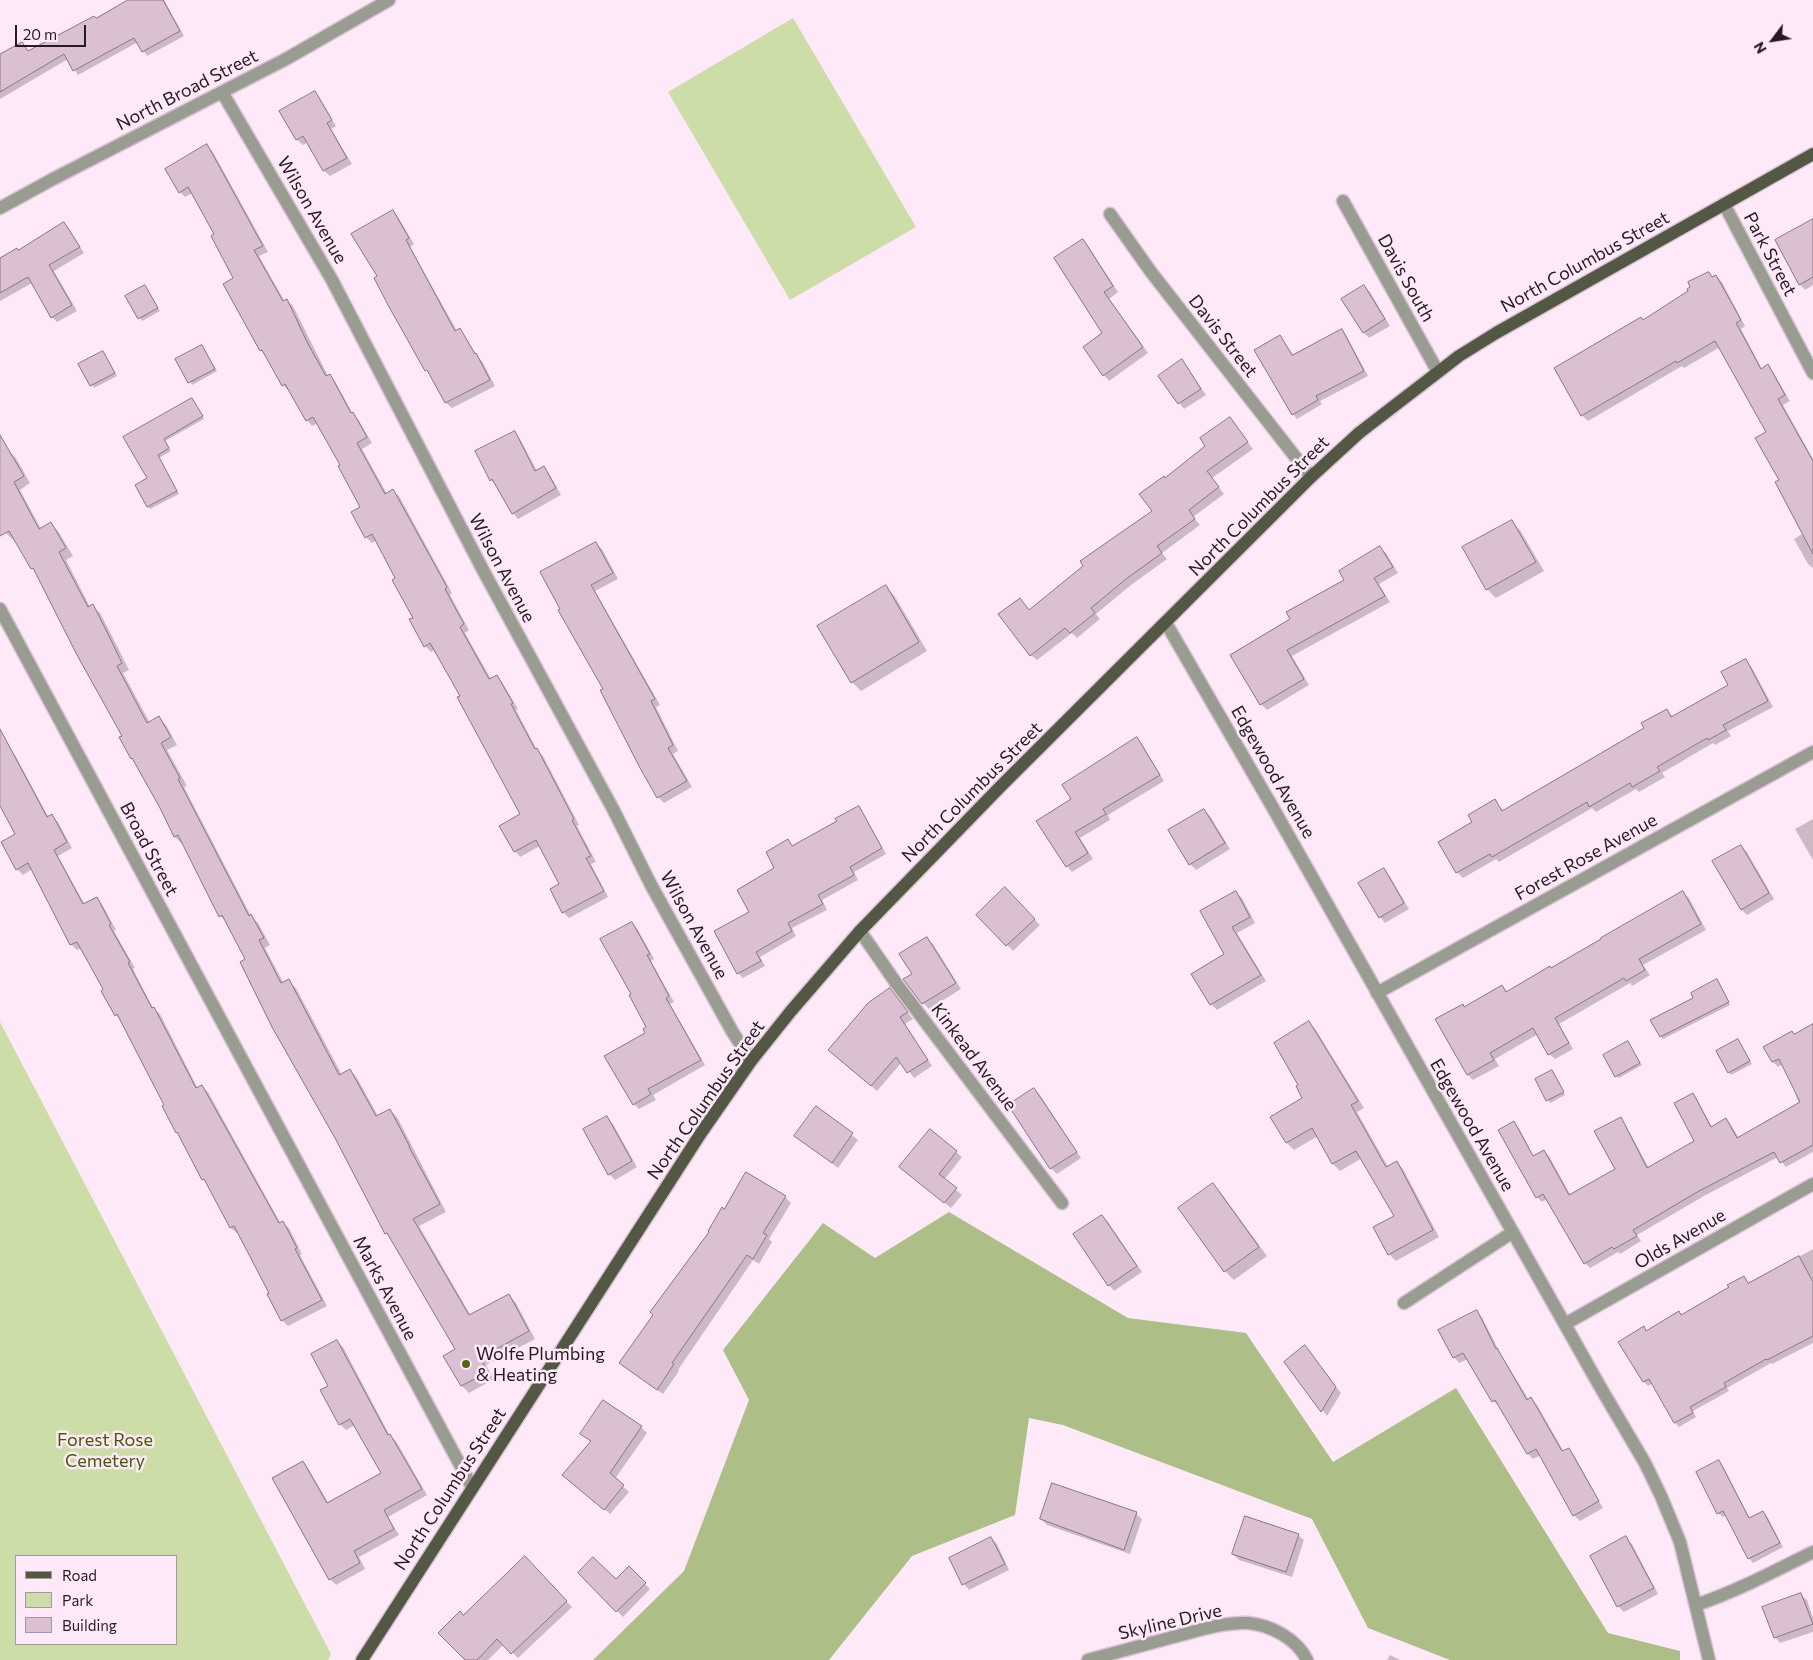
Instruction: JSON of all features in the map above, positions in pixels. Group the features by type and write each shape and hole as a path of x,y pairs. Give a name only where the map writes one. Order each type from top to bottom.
{"main road":[{"name":"North Columbus Street","path":"362,1660 701,1133 791,1010 860,931 1001,786 1311,477 1360,433 1438,372 1496,333 1813,154"}],"street":[{"name":"North Broad Street","path":"0,208 286,59 388,0"},
{"name":"Wilson Avenue","path":"222,92 332,280 479,563 608,800 651,885 732,1031 752,1061"},
{"name":"Davis South","path":"1343,201 1438,372"},
{"name":"Park Street","path":"1724,204 1813,373"},
{"name":"Davis Street","path":"1110,214 1151,272 1311,477"},
{"name":"Broad Street","path":"0,609 267,1105"},
{"name":"Edgewood Avenue","path":"1166,623 1645,1463 1680,1542 1709,1660"},
{"name":"Forest Rose Avenue","path":"1377,993 1813,752"},
{"name":"Kinkead Avenue","path":"860,931 896,983 1062,1203"},
{"name":"Marks Avenue","path":"267,1105 472,1487"},
{"name":"Olds Avenue","path":"1565,1324 1813,1184"},
{"path":"1404,1303 1513,1232"},
{"path":"1696,1605 1723,1596 1813,1552"},
{"name":"Skyline Drive","path":"1088,1660 1213,1626 1248,1623 1283,1634 1299,1647 1307,1660"}],"green space":[{"path":"793,18 916,227 790,300 668,92"},
{"name":"Forest Rose Cemetery","path":"0,1022 331,1654 328,1660 0,1660"},
{"path":"949,1212 1128,1318 1246,1333 1333,1462 1456,1388 1608,1633 1680,1651 1680,1660 1450,1660 1368,1628 1312,1519 1063,1425 1029,1418 1015,1515 912,1556 829,1660 593,1660 684,1571 749,1400 723,1350 823,1223 875,1258"}],"building":[{"path":"128,0 163,0 180,31 142,52 134,38 73,71 64,54 0,92 0,54 22,42 28,51"},
{"path":"315,91 332,120 327,123 347,158 323,171 303,136 296,140 279,111"},
{"path":"207,144 263,246 254,250 283,301 287,299 308,344 326,376 330,374 351,413 353,412 367,437 357,443 385,494 393,489 447,587 445,589 464,624 460,627 489,679 497,675 574,819 572,820 591,856 586,858 604,891 562,913 550,889 559,884 536,840 514,852 499,826 520,814 457,697 460,696 430,643 424,647 409,619 413,618 392,580 395,578 372,534 365,538 351,512 360,507 338,466 340,465 313,417 306,421 285,384 282,386 262,350 260,351 223,284 233,278 211,236 214,234 188,187 179,193 165,169"},
{"path":"393,210 409,238 406,240 455,331 460,328 490,380 445,403 388,305 374,278 377,276 351,234"},
{"path":"1813,219 1813,277 1799,285 1775,240"},
{"path":"64,222 80,247 49,265 72,305 51,318 28,277 0,293 0,258 17,248 18,250"},
{"path":"1083,239 1113,286 1104,292 1143,347 1103,376 1083,347 1102,333 1054,258"},
{"path":"1709,272 1712,277 1716,275 1741,320 1736,323 1761,369 1768,364 1785,395 1778,399 1813,461 1813,554 1775,482 1779,480 1755,438 1766,432 1715,341 1677,363 1676,361 1581,416 1554,368 1641,317 1643,320 1688,291 1687,289 1690,287 1688,282"},
{"path":"145,285 158,308 138,319 125,296"},
{"path":"1364,285 1385,319 1363,333 1341,299"},
{"path":"1342,329 1364,371 1316,396 1318,400 1292,415 1254,350 1280,335 1292,355"},
{"path":"202,345 215,369 188,383 175,359"},
{"path":"103,351 115,373 90,386 78,364"},
{"path":"1182,359 1201,389 1178,404 1158,376"},
{"path":"192,398 203,416 164,439 169,448 158,455 177,491 147,507 135,485 147,478 123,437"},
{"path":"1230,417 1248,442 1207,471 1219,487 1189,510 1195,519 1157,546 1162,553 1091,608 1095,613 1070,633 1065,628 1030,656 998,614 1020,598 1029,610 1083,566 1080,561 1152,511 1139,494 1164,476 1165,478 1205,446 1200,438"},
{"path":"515,431 535,471 544,466 556,488 512,514 492,479 490,481 475,451"},
{"path":"0,435 24,476 14,482 39,529 51,522 66,548 59,552 88,607 93,604 122,663 117,666 147,723 159,716 171,737 161,743 249,916 251,914 264,938 259,940 281,983 289,979 339,1075 350,1069 376,1116 390,1109 440,1204 413,1219 469,1315 509,1294 529,1331 480,1358 488,1372 461,1386 443,1356 455,1349 387,1233 385,1234 335,1138 272,1027 240,962 245,959 222,915 219,917 178,835 174,837 160,808 119,737 122,736 77,655 33,568 31,569 9,531 0,536"},
{"path":"1512,520 1536,562 1486,590 1462,547"},
{"path":"596,542 613,573 591,585 655,699 651,701 673,745 668,748 687,781 657,798 600,690 603,689 558,610 560,609 540,572"},
{"path":"1380,546 1393,567 1374,578 1385,596 1287,650 1304,679 1260,705 1230,655 1290,619 1286,612 1344,580 1339,571"},
{"path":"886,585 919,642 851,683 817,626"},
{"path":"1746,659 1768,701 1723,725 1726,730 1708,740 1707,738 1657,767 1660,771 1632,787 1630,783 1589,807 1587,802 1492,857 1490,854 1456,873 1438,842 1472,822 1468,815 1495,799 1502,811 1644,728 1641,723 1667,709 1671,717 1728,685 1721,672"},
{"path":"0,729 47,817 52,814 67,842 54,850 83,904 97,897 111,924 109,925 130,962 128,963 152,1008 154,1007 196,1088 202,1085 279,1223 283,1221 297,1248 295,1249 322,1300 281,1321 267,1294 269,1293 234,1226 230,1228 204,1179 202,1180 176,1133 162,1106 164,1105 117,1014 115,1016 101,991 103,989 77,942 70,945 28,863 16,870 1,842 15,834 0,806"},
{"path":"1137,737 1160,775 1103,809 1106,814 1075,832 1088,853 1066,867 1036,821 1071,799 1062,785"},
{"path":"859,806 882,848 850,867 854,875 818,895 823,904 788,923 792,931 756,952 761,961 737,974 714,931 749,912 737,890 774,868 766,852 788,839 792,846 837,821 835,819"},
{"path":"1204,809 1225,843 1189,865 1168,830"},
{"path":"1741,845 1769,893 1741,910 1712,861"},
{"path":"1384,868 1404,903 1379,918 1358,883"},
{"path":"1005,887 1035,919 1006,946 976,915"},
{"path":"1236,891 1250,917 1232,927 1261,975 1210,1005 1191,974 1224,954 1200,911"},
{"path":"1683,891 1701,924 1639,959 1645,970 1626,981 1624,978 1555,1018 1569,1043 1548,1055 1533,1028 1490,1053 1494,1060 1467,1075 1435,1019 1463,1004 1464,1007 1502,985 1506,992"},
{"path":"632,922 650,954 647,955 669,996 666,998 701,1060 648,1089 651,1094 633,1105 604,1056 645,1033 643,1029 646,1027 629,995 631,994 600,939"},
{"path":"927,937 956,983 922,1004 903,979 912,974 899,954"},
{"path":"1717,979 1729,1002 1660,1037 1650,1020 1693,998 1691,993"},
{"path":"890,988 908,1012 900,1017 928,1060 907,1073 896,1057 871,1086 828,1050 868,1003"},
{"path":"1309,1021 1358,1101 1351,1105 1386,1167 1397,1161 1433,1230 1388,1255 1373,1227 1394,1216 1356,1151 1332,1164 1312,1128 1286,1143 1270,1117 1302,1098 1296,1086 1298,1085 1274,1043"},
{"path":"1813,1024 1813,1145 1780,1163 1774,1152 1699,1191 1633,1230 1637,1236 1614,1249 1612,1247 1584,1264 1543,1194 1536,1198 1498,1130 1514,1121 1533,1156 1544,1150 1569,1195 1615,1169 1594,1131 1621,1117 1647,1168 1694,1141 1674,1103 1693,1093 1711,1127 1726,1118 1737,1138 1800,1102 1779,1059 1772,1062 1763,1047 1792,1031 1794,1034"},
{"path":"1738,1039 1750,1061 1728,1073 1716,1051"},
{"path":"1628,1041 1640,1063 1615,1077 1603,1055"},
{"path":"1552,1070 1564,1092 1546,1101 1535,1079"},
{"path":"1034,1088 1077,1152 1050,1169 1008,1105"},
{"path":"816,1106 853,1133 832,1163 794,1136"},
{"path":"607,1116 632,1161 608,1175 583,1129"},
{"path":"930,1129 957,1151 939,1174 957,1188 944,1203 899,1167"},
{"path":"746,1172 786,1196 763,1233 767,1235 753,1259 747,1255 672,1363 674,1364 657,1390 619,1363 653,1315 650,1312 709,1232 722,1207 724,1209"},
{"path":"1213,1183 1259,1247 1224,1272 1178,1208"},
{"path":"1102,1215 1137,1266 1108,1286 1073,1234"},
{"path":"1799,1256 1813,1282 1813,1336 1766,1359 1724,1383 1726,1387 1690,1407 1693,1413 1674,1423 1649,1379 1643,1382 1618,1342 1644,1326 1646,1331 1679,1311 1681,1315 1744,1276 1748,1283"},
{"path":"1477,1310 1496,1349 1527,1400 1531,1397 1562,1451 1569,1448 1599,1501 1573,1516 1536,1449 1527,1454 1495,1400 1492,1402 1463,1353 1453,1358 1438,1330"},
{"path":"337,1340 388,1435 390,1434 422,1489 384,1510 394,1529 354,1551 360,1563 329,1580 272,1478 303,1461 327,1503 381,1473 350,1419 339,1425 320,1390 328,1386 311,1354"},
{"path":"1305,1345 1336,1387 1321,1412 1284,1362"},
{"path":"603,1400 642,1426 610,1473 624,1485 604,1510 562,1475 591,1441 580,1434"},
{"path":"1719,1460 1749,1518 1763,1511 1780,1543 1748,1559 1723,1511 1717,1514 1696,1472"},
{"path":"1052,1483 1137,1512 1124,1550 1040,1519"},
{"path":"1245,1516 1299,1534 1286,1572 1232,1554"},
{"path":"1626,1536 1654,1588 1617,1607 1590,1556"},
{"path":"991,1537 1005,1564 962,1585 949,1558"},
{"path":"525,1556 567,1601 511,1654 497,1639 477,1660 465,1660 438,1633 460,1611 463,1615"},
{"path":"593,1557 616,1579 629,1566 646,1583 616,1612 578,1573"},
{"path":"1801,1593 1813,1624 1774,1638 1762,1607"}],"place":[{"name":"Wolfe Plumbing & Heating","path":"466,1364"}]}
